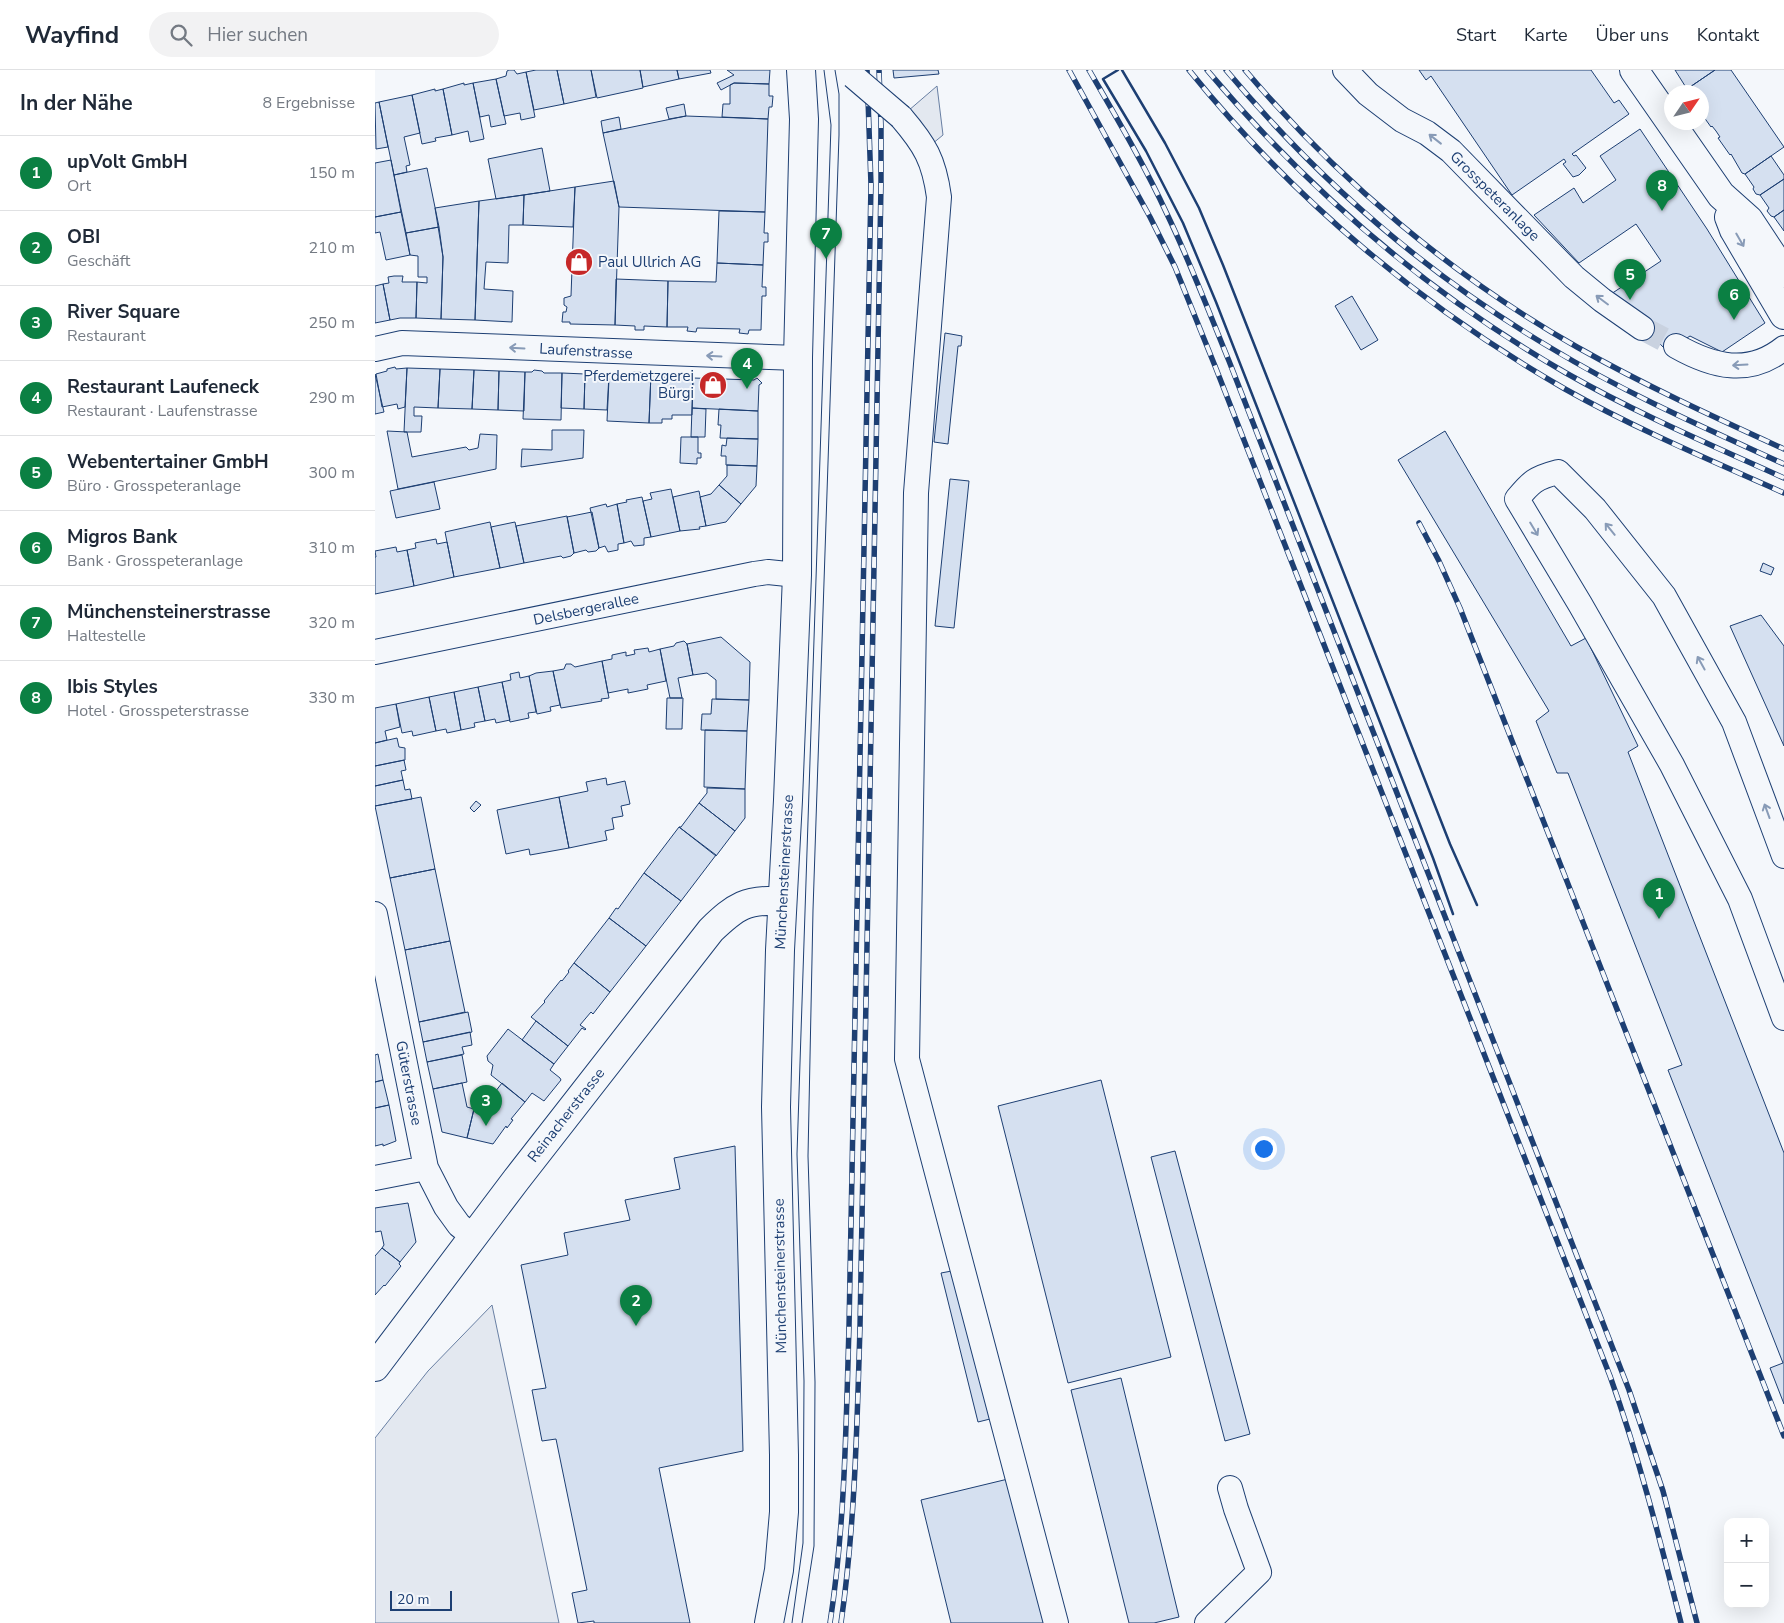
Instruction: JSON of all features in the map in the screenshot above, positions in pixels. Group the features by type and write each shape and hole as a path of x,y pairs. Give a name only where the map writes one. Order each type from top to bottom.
{"main road":[{"name":"Münchensteinerstrasse","path":"769,1623 779,1570 784,1512 776,1107 782,901 797,575 798,358 804,119 801,70"},
{"name":"Münchensteinerstrasse","path":"804,119 817,70"},
{"path":"1634,70 1721,195 1749,220 1784,273"},
{"path":"1721,195 1734,230 1784,314"},
{"name":"Reinacherstrasse","path":"375,1367 516,1180 711,930 736,908 764,900 782,901"}],"street":[{"name":"Grosspeteranlage","path":"1345,70 1368,94 1402,120 1427,133 1451,151 1574,277 1602,300 1642,328"},
{"path":"849,73 901,117 926,149 936,175 939,197 916,493 907,1058 1056,1623"},
{"name":"Laufenstrasse","path":"375,349 402,342 798,358"},
{"path":"1676,346 1692,355 1736,366 1763,362 1784,348"},
{"path":"1784,856 1734,722 1663,596 1595,510 1558,472 1531,482 1517,499 1580,604 1671,765 1739,899 1784,1018"},
{"name":"Delsbergerallee","path":"375,652 754,574 768,572 797,575"},
{"name":"Güterstrasse","path":"375,914 426,1168 446,1207 459,1225 474,1237"},
{"path":"375,1178 426,1168"},
{"path":"1207,1623 1259,1572 1235,1509 1230,1488"}],"shaded area":[{"path":"937,86 943,135 926,149 901,117"},
{"path":"492,1305 559,1623 375,1623 375,1438 428,1371"}],"building":[{"path":"509,70 514,70 517,74 526,72 535,117 521,120 520,113 504,116 496,79 506,76"},
{"path":"557,70 564,104 534,110 526,72"},
{"path":"557,70 591,70 596,97 564,104"},
{"path":"591,70 640,70 643,88 597,98"},
{"path":"640,70 677,70 679,79 643,87"},
{"path":"677,70 710,70 711,73 679,79"},
{"path":"727,70 770,70 769,84 734,83 721,90 717,83 734,75"},
{"path":"893,70 938,70 939,74 894,78"},
{"path":"1419,70 1591,70 1614,103 1619,100 1629,114 1572,154 1576,155 1586,168 1579,175 1573,177 1563,164 1566,162 1564,159 1512,195 1431,76 1426,80"},
{"path":"1675,70 1715,70 1693,85 1684,85"},
{"path":"1715,70 1731,70 1784,147 1745,174 1742,173 1731,154 1718,138 1720,137 1716,131 1709,124 1709,85 1693,85"},
{"path":"496,79 506,124 491,127 489,115 480,117 473,83"},
{"path":"464,83 464,85 473,83 484,139 470,142 468,131 452,135 443,89"},
{"path":"734,83 769,84 769,96 773,96 772,107 769,107 768,119 722,117 723,104 730,104 730,85"},
{"path":"435,89 435,91 443,89 452,135 435,138 436,141 422,144 412,95"},
{"path":"412,95 420,133 404,137 410,165 406,166 407,172 394,175 379,102"},
{"path":"379,102 388,147 376,149 375,103"},
{"path":"684,104 686,116 669,119 666,108"},
{"path":"686,116 768,119 765,212 619,207 603,133"},
{"path":"619,117 621,129 603,133 601,121"},
{"path":"1640,129 1707,229 1765,323 1722,352 1690,336 1667,351 1611,294 1661,261 1636,224 1579,263 1534,215 1574,188 1583,203 1616,180 1600,156"},
{"path":"542,148 550,191 496,199 488,159"},
{"path":"1771,156 1784,175 1784,179 1760,195 1756,194 1753,189 1754,187 1745,174"},
{"path":"391,160 401,212 375,217 375,163"},
{"path":"427,168 439,227 406,233 394,175"},
{"path":"1784,179 1784,210 1774,217 1767,211 1769,208 1760,195"},
{"path":"614,181 619,207 615,325 570,324 570,322 562,322 563,312 566,312 567,307 564,305 564,298 571,296 575,187"},
{"path":"575,187 573,227 523,225 524,195"},
{"path":"524,195 523,225 509,225 508,263 486,262 484,289 513,291 512,322 475,320 479,201"},
{"path":"479,201 475,320 441,319 443,257 435,208"},
{"path":"1784,210 1784,231 1774,217"},
{"path":"719,211 765,212 764,233 768,233 768,242 764,242 763,265 717,263"},
{"path":"401,212 410,255 386,260 380,232 375,233 375,217"},
{"path":"439,227 443,257 441,319 416,318 417,282 427,283 427,277 418,277 418,256 410,255 406,233"},
{"path":"717,263 763,265 762,287 766,287 766,296 762,296 761,330 749,330 748,334 739,333 740,329 697,328 696,332 687,331 688,327 667,327 668,281 716,282"},
{"path":"403,276 402,282 417,282 416,318 390,320 383,284 389,283 388,277"},
{"path":"616,279 668,281 667,327 644,326 644,330 635,330 635,326 615,325"},
{"path":"383,284 390,320 375,323 375,286"},
{"path":"1352,296 1378,340 1361,350 1335,306"},
{"path":"945,333 962,336 961,346 958,346 948,444 934,442"},
{"path":"395,367 396,369 407,368 405,407 398,409 397,404 382,407 376,374"},
{"path":"407,368 440,369 438,408 414,407 414,416 422,416 421,432 404,432"},
{"path":"440,369 474,370 472,409 438,408"},
{"path":"474,370 499,371 498,410 472,409"},
{"path":"534,370 544,373 562,373 561,420 523,419 525,372 532,372"},
{"path":"499,371 525,372 524,411 498,410"},
{"path":"633,372 651,373 649,423 607,421 609,379 618,380 618,375 633,376"},
{"path":"562,373 585,374 584,409 561,408"},
{"path":"651,373 658,373 657,377 693,378 692,415 672,415 672,419 662,419 662,423 649,423"},
{"path":"375,374 384,412 375,414"},
{"path":"585,374 609,375 607,410 584,409"},
{"path":"693,378 754,380 757,378 762,383 759,385 758,411 692,408"},
{"path":"692,408 706,409 705,437 691,437"},
{"path":"719,409 758,411 758,439 720,438 721,425 718,425"},
{"path":"552,430 584,430 583,458 521,467 522,449 552,450"},
{"path":"387,431 407,432 412,457 466,447 469,450 478,448 480,434 497,435 496,469 398,489"},
{"path":"1445,431 1571,646 1586,638 1638,746 1628,752 1784,1153 1784,1404 1770,1368 1783,1363 1668,1070 1682,1065 1568,773 1557,773 1536,721 1549,711 1398,460"},
{"path":"681,437 698,437 698,453 701,453 701,458 697,458 697,464 680,463"},
{"path":"727,438 758,439 757,466 726,465 726,456 721,456 722,445 726,446"},
{"path":"727,465 757,466 756,486 741,504 719,485 727,476"},
{"path":"950,479 969,481 954,628 935,626"},
{"path":"434,482 440,509 396,518 390,491"},
{"path":"719,485 741,504 726,522 706,526 700,497 711,494"},
{"path":"671,489 680,531 651,537 643,501 652,499 650,493"},
{"path":"699,491 706,526 699,527 700,529 680,531 673,497"},
{"path":"642,497 651,537 644,538 644,545 634,546 631,541 624,543 617,504"},
{"path":"606,504 607,507 617,504 624,543 618,544 618,550 608,552 605,546 599,548 590,508"},
{"path":"592,512 599,548 596,551 588,552 586,550 574,553 567,517"},
{"path":"567,516 574,553 563,558 561,556 524,563 516,526"},
{"path":"490,522 500,568 454,577 445,532"},
{"path":"515,522 524,563 500,568 491,527"},
{"path":"436,539 437,544 447,542 454,577 414,586 407,550 416,548 415,543"},
{"path":"396,547 397,552 407,550 414,586 375,594 375,551"},
{"path":"1763,563 1774,568 1771,575 1760,571"},
{"path":"1761,615 1784,646 1784,746 1730,626"},
{"path":"721,637 750,662 749,700 716,699 716,680 707,673 693,675 687,644"},
{"path":"684,641 687,644 693,675 678,678 682,698 670,698 660,649 674,646 676,643"},
{"path":"648,648 649,652 660,649 666,681 647,685 648,689 628,693 628,689 608,693 602,661 612,659 612,655 626,652 626,656 635,654 634,650"},
{"path":"602,661 609,698 601,699 602,701 561,708 553,671 564,669 566,664 571,664 575,667"},
{"path":"553,671 560,705 550,707 551,711 537,714 529,676 536,673"},
{"path":"519,672 520,678 529,676 536,712 528,713 529,718 510,722 502,682 511,680 510,674"},
{"path":"502,682 510,720 496,723 495,719 485,721 478,687"},
{"path":"478,687 485,721 474,723 475,727 461,730 454,692"},
{"path":"454,692 461,730 447,733 446,729 436,731 429,697"},
{"path":"429,697 436,731 413,736 412,731 402,733 396,704"},
{"path":"667,698 683,698 682,729 666,729"},
{"path":"712,699 749,700 747,731 701,730 702,714 711,714"},
{"path":"396,704 400,727 385,731 387,740 375,743 375,708"},
{"path":"705,730 747,731 745,789 704,787"},
{"path":"397,738 399,747 405,748 405,760 375,766 375,743"},
{"path":"404,760 406,770 401,771 403,780 375,786 375,766"},
{"path":"606,778 607,785 625,781 630,804 621,806 623,816 612,818 614,829 605,831 607,840 569,848 559,797 588,791 586,782"},
{"path":"403,780 405,790 410,789 412,799 375,806 375,786"},
{"path":"707,788 745,789 745,818 735,831 699,803 707,793"},
{"path":"421,797 435,869 390,878 375,806"},
{"path":"559,797 569,848 530,855 529,849 506,854 497,810"},
{"path":"476,801 481,805 474,812 470,808"},
{"path":"699,803 735,831 716,856 679,827 681,827"},
{"path":"679,827 716,855 681,901 644,873"},
{"path":"435,869 450,941 405,950 390,878"},
{"path":"644,873 681,901 646,946 609,918 616,908 618,909"},
{"path":"609,918 646,946 610,992 574,963"},
{"path":"450,941 465,1012 419,1022 405,950"},
{"path":"574,963 610,992 593,1014 591,1012 580,1025 586,1029 582,1028 568,1046 531,1017 562,981"},
{"path":"468,1012 472,1032 423,1042 419,1022"},
{"path":"536,1021 568,1046 554,1064 522,1040"},
{"path":"508,1029 554,1064 550,1070 561,1080 544,1101 532,1093 525,1102 491,1075 493,1065 488,1061 487,1056"},
{"path":"470,1032 472,1045 462,1047 464,1054 427,1062 423,1042"},
{"path":"378,1054 383,1080 375,1082 375,1055"},
{"path":"462,1055 467,1082 433,1089 427,1062"},
{"path":"383,1080 389,1105 375,1108 375,1082"},
{"path":"1101,1080 1171,1357 1068,1383 998,1106"},
{"path":"462,1083 467,1107 474,1109 467,1138 442,1132 433,1089"},
{"path":"502,1083 525,1102 493,1144 467,1138 474,1109 481,1110"},
{"path":"389,1105 396,1141 383,1146 383,1144 375,1146 375,1108"},
{"path":"735,1146 743,1451 659,1468 690,1623 594,1623 594,1621 578,1623 572,1593 587,1590 556,1439 542,1441 532,1390 546,1388 521,1265 568,1255 564,1233 630,1220 625,1200 680,1189 674,1158"},
{"path":"1175,1151 1250,1434 1225,1441 1151,1157"},
{"path":"408,1203 416,1242 400,1262 382,1248 384,1245 381,1231 375,1232 375,1208"},
{"path":"382,1248 400,1262 401,1266 375,1295 375,1256"},
{"path":"957,1270 994,1418 978,1422 941,1273"},
{"path":"1121,1378 1179,1617 1154,1623 1129,1623 1071,1390"},
{"path":"1008,1479 1044,1623 951,1623 921,1500"}],"tunnel":[{"path":"1642,328 1676,346"}],"tram line":[{"path":"792,1623 803,1543 804,1381 797,1154 831,125 824,70"},
{"path":"802,1623 814,1546 815,1382 808,1156 813,910 839,135 839,94 835,70"}],"railway":[{"path":"830,1623 842,1512 849,1327 871,185 867,70"},
{"path":"841,1623 852,1512 860,1327 881,185 879,70"},
{"path":"1069,70 1150,217 1175,267 1215,366 1610,1376 1640,1468 1681,1623"},
{"path":"1089,70 1158,195 1229,361 1629,1390 1663,1491 1697,1623"},
{"path":"1189,70 1229,117 1316,206 1362,247 1461,323 1512,357 1592,404 1673,444 1784,493"},
{"path":"1207,70 1246,115 1329,198 1418,274 1466,309 1515,342 1592,388 1784,478"},
{"path":"1226,70 1261,111 1337,187 1418,257 1461,289 1505,320 1608,380 1784,464"},
{"path":"1245,70 1281,111 1358,187 1399,223 1485,289 1602,361 1679,400 1784,449"},
{"path":"1419,523 1439,561 1460,608 1784,1436"}],"wall":[{"path":"1118,70 1103,79 1146,151 1183,223 1216,302 1433,858 1453,914"},
{"path":"1122,70 1165,143 1199,208 1450,844 1477,905"}],"place":[{"name":"Ibis Styles","path":"1662,211"},
{"name":"Münchensteinerstrasse","path":"826,259"},
{"name":"Paul Ullrich AG","path":"579,262"},
{"name":"Webentertainer GmbH","path":"1630,300"},
{"name":"Migros Bank","path":"1734,320"},
{"name":"Pferdemetzgerei Bürgi","path":"713,385"},
{"name":"Restaurant Laufeneck","path":"747,389"},
{"name":"upVolt GmbH","path":"1659,919"},
{"name":"River Square","path":"486,1126"},
{"name":"OBI","path":"636,1326"}]}
